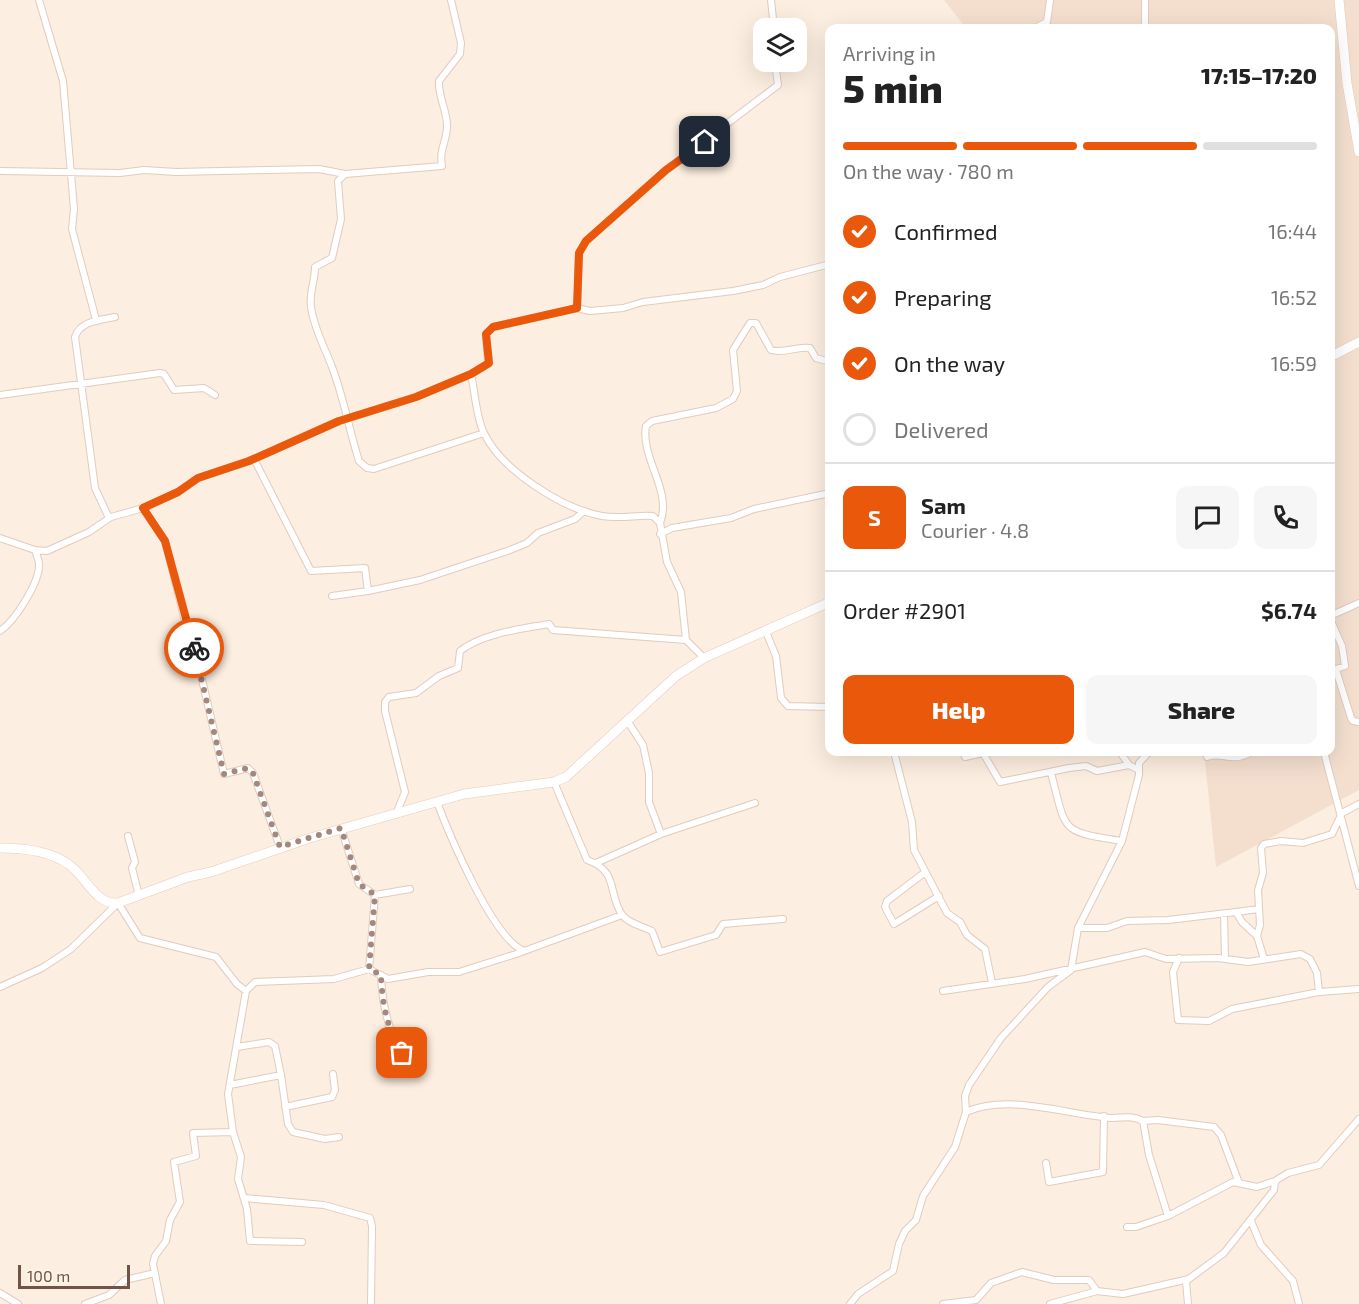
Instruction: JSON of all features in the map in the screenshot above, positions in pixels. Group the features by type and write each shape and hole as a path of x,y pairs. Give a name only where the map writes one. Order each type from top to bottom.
{"street":[{"path":"39,0 63,81 74,210 72,230 96,320"},
{"path":"0,171 319,169 345,174 442,166 440,155 447,129 440,102 439,81 460,54 460,43 451,0"},
{"path":"771,0 773,18"},
{"path":"1043,24 1047,22 1050,0"},
{"path":"1145,0 1145,24"},
{"path":"1339,0 1347,83 1359,152"},
{"path":"577,308 579,253 586,241 666,170 778,85 776,72"},
{"path":"345,174 338,181 337,188 341,219 335,249 332,258 315,267 315,282 310,294 311,311 322,347 332,368 359,461 367,468 374,469 484,433"},
{"path":"0,538 35,550 47,551 89,532 109,518 143,508 178,492 198,478 254,459 348,419 416,397 471,374 489,363 486,334 493,327 577,308 590,311 623,308 643,302 734,291 763,285 780,277 825,265"},
{"path":"109,518 95,488 79,385 75,337 77,329 96,320 115,317"},
{"path":"686,640 686,620 681,592 667,562 660,534 663,515 661,497 648,452 646,426 652,421 716,408 733,399 737,391 733,350 750,322 756,323 771,350 810,348 816,358 825,361"},
{"path":"1335,354 1359,342"},
{"path":"0,395 160,373 164,374 174,390 204,388 215,394"},
{"path":"471,374 484,433 505,463 540,489 584,511 626,518 653,516 660,523"},
{"path":"254,459 311,571 365,568 368,591"},
{"path":"660,534 672,528 731,518 754,509 825,494"},
{"path":"143,508 165,541 187,629 193,641 224,774 241,768 248,768 253,773 280,847"},
{"path":"332,596 420,580 510,550 527,543 538,533 575,519 584,511"},
{"path":"0,631 11,624 24,605 39,566 35,550"},
{"path":"1335,615 1359,603"},
{"path":"0,848 49,854 68,863 81,874 94,893 110,904 341,828 464,794 554,782 566,777 676,676 704,658 825,604"},
{"path":"396,814 405,792 385,711 385,702 389,697 416,693 439,676 458,668 460,651 467,645 513,631 549,624 553,630 686,640 704,658"},
{"path":"1335,629 1342,646 1345,666 1335,670"},
{"path":"766,632 776,656 781,698 788,706 825,707"},
{"path":"1335,676 1351,718 1359,722"},
{"path":"628,722 644,745 649,773 647,794 661,834"},
{"path":"895,756 912,822 914,849 924,873 947,913 960,922 967,935 985,949 992,983"},
{"path":"985,756 1000,782 1086,766 1097,771 1129,765"},
{"path":"1123,756 1129,765 1138,770"},
{"path":"850,1304 858,1294 893,1271 899,1244 905,1231 916,1220 923,1196 955,1147 966,1112 965,1096 969,1085 1001,1038 1048,987 1071,970 1078,927 1122,842 1139,763 1145,756"},
{"path":"1220,756 1228,759 1242,756"},
{"path":"1325,756 1342,813 1359,886"},
{"path":"1051,773 1064,823 1080,835 1122,842"},
{"path":"554,782 586,860 596,863 613,884 622,915 631,923 652,931 660,952 716,935 723,924 783,919"},
{"path":"437,802 451,838 478,892 513,944 524,951"},
{"path":"596,863 661,834 755,803"},
{"path":"1264,959 1257,936 1258,890 1263,873 1262,848 1264,844 1281,841 1303,843 1332,834 1342,813 1359,804"},
{"path":"341,828 359,884 375,895 410,889"},
{"path":"128,837 135,862 132,868 139,896"},
{"path":"924,873 887,901 885,907 894,924 939,896"},
{"path":"369,969 375,895"},
{"path":"0,987 42,968 71,949 118,903"},
{"path":"118,903 140,938 216,957 237,984 246,991"},
{"path":"1078,927 1107,928 1127,921 1224,914 1259,909"},
{"path":"1236,912 1257,936"},
{"path":"1224,914 1225,959"},
{"path":"302,1242 250,1241 244,1198 238,1179 241,1157 233,1132 228,1094 246,991 255,982 334,979 369,969 388,979 428,972 459,972 622,915"},
{"path":"943,991 1071,970 1145,952 1155,957 1248,962 1301,954 1310,959 1317,973 1318,992"},
{"path":"1179,958 1173,972 1178,1020 1209,1021 1232,1009 1318,992 1359,989"},
{"path":"381,975 387,1018 394,1039 402,1053"},
{"path":"237,1047 269,1042 275,1046 288,1124 293,1132 325,1139 339,1137"},
{"path":"285,1107 332,1097 335,1090 333,1074"},
{"path":"230,1084 280,1075"},
{"path":"966,1112 980,1106 1008,1106 1135,1117 1143,1121 1180,1122 1214,1127 1221,1135 1239,1183"},
{"path":"1046,1163 1049,1182 1103,1172 1104,1116"},
{"path":"1127,1227 1136,1227 1168,1216 1233,1182 1257,1186 1275,1181 1288,1173 1319,1165 1359,1119"},
{"path":"1143,1121 1149,1155 1168,1216"},
{"path":"161,1304 155,1272 155,1256 166,1240 170,1220 180,1202 174,1162 196,1156 194,1133 233,1132"},
{"path":"1188,1304 1186,1281 1224,1253 1274,1190 1275,1181"},
{"path":"244,1198 324,1205 370,1218 372,1226 371,1304"},
{"path":"1251,1221 1262,1245 1293,1281 1299,1304"},
{"path":"85,1304 109,1295 120,1282 155,1272"},
{"path":"943,1304 976,1300 991,1283 1022,1272 1054,1280 1089,1280 1096,1291"},
{"path":"1050,1304 1096,1291 1123,1294 1189,1279"},
{"path":"0,1293 18,1304"}],"shaded area":[{"path":"944,0 1359,0 1359,790 1216,867 1204,756 1335,756 1335,24 963,24"}],"way so far":[{"path":"194,648 224,774 241,768 248,768 253,773 280,847 341,828 359,884 363,889 375,895 369,969 381,975 387,1018 394,1039 402,1053"}],"route":[{"path":"194,648 165,541 143,508 178,492 198,478 224,467 249,461 339,421 416,397 471,374 489,363 485,340 486,334 493,327 577,308 579,253 586,241 666,170 705,142"}]}
